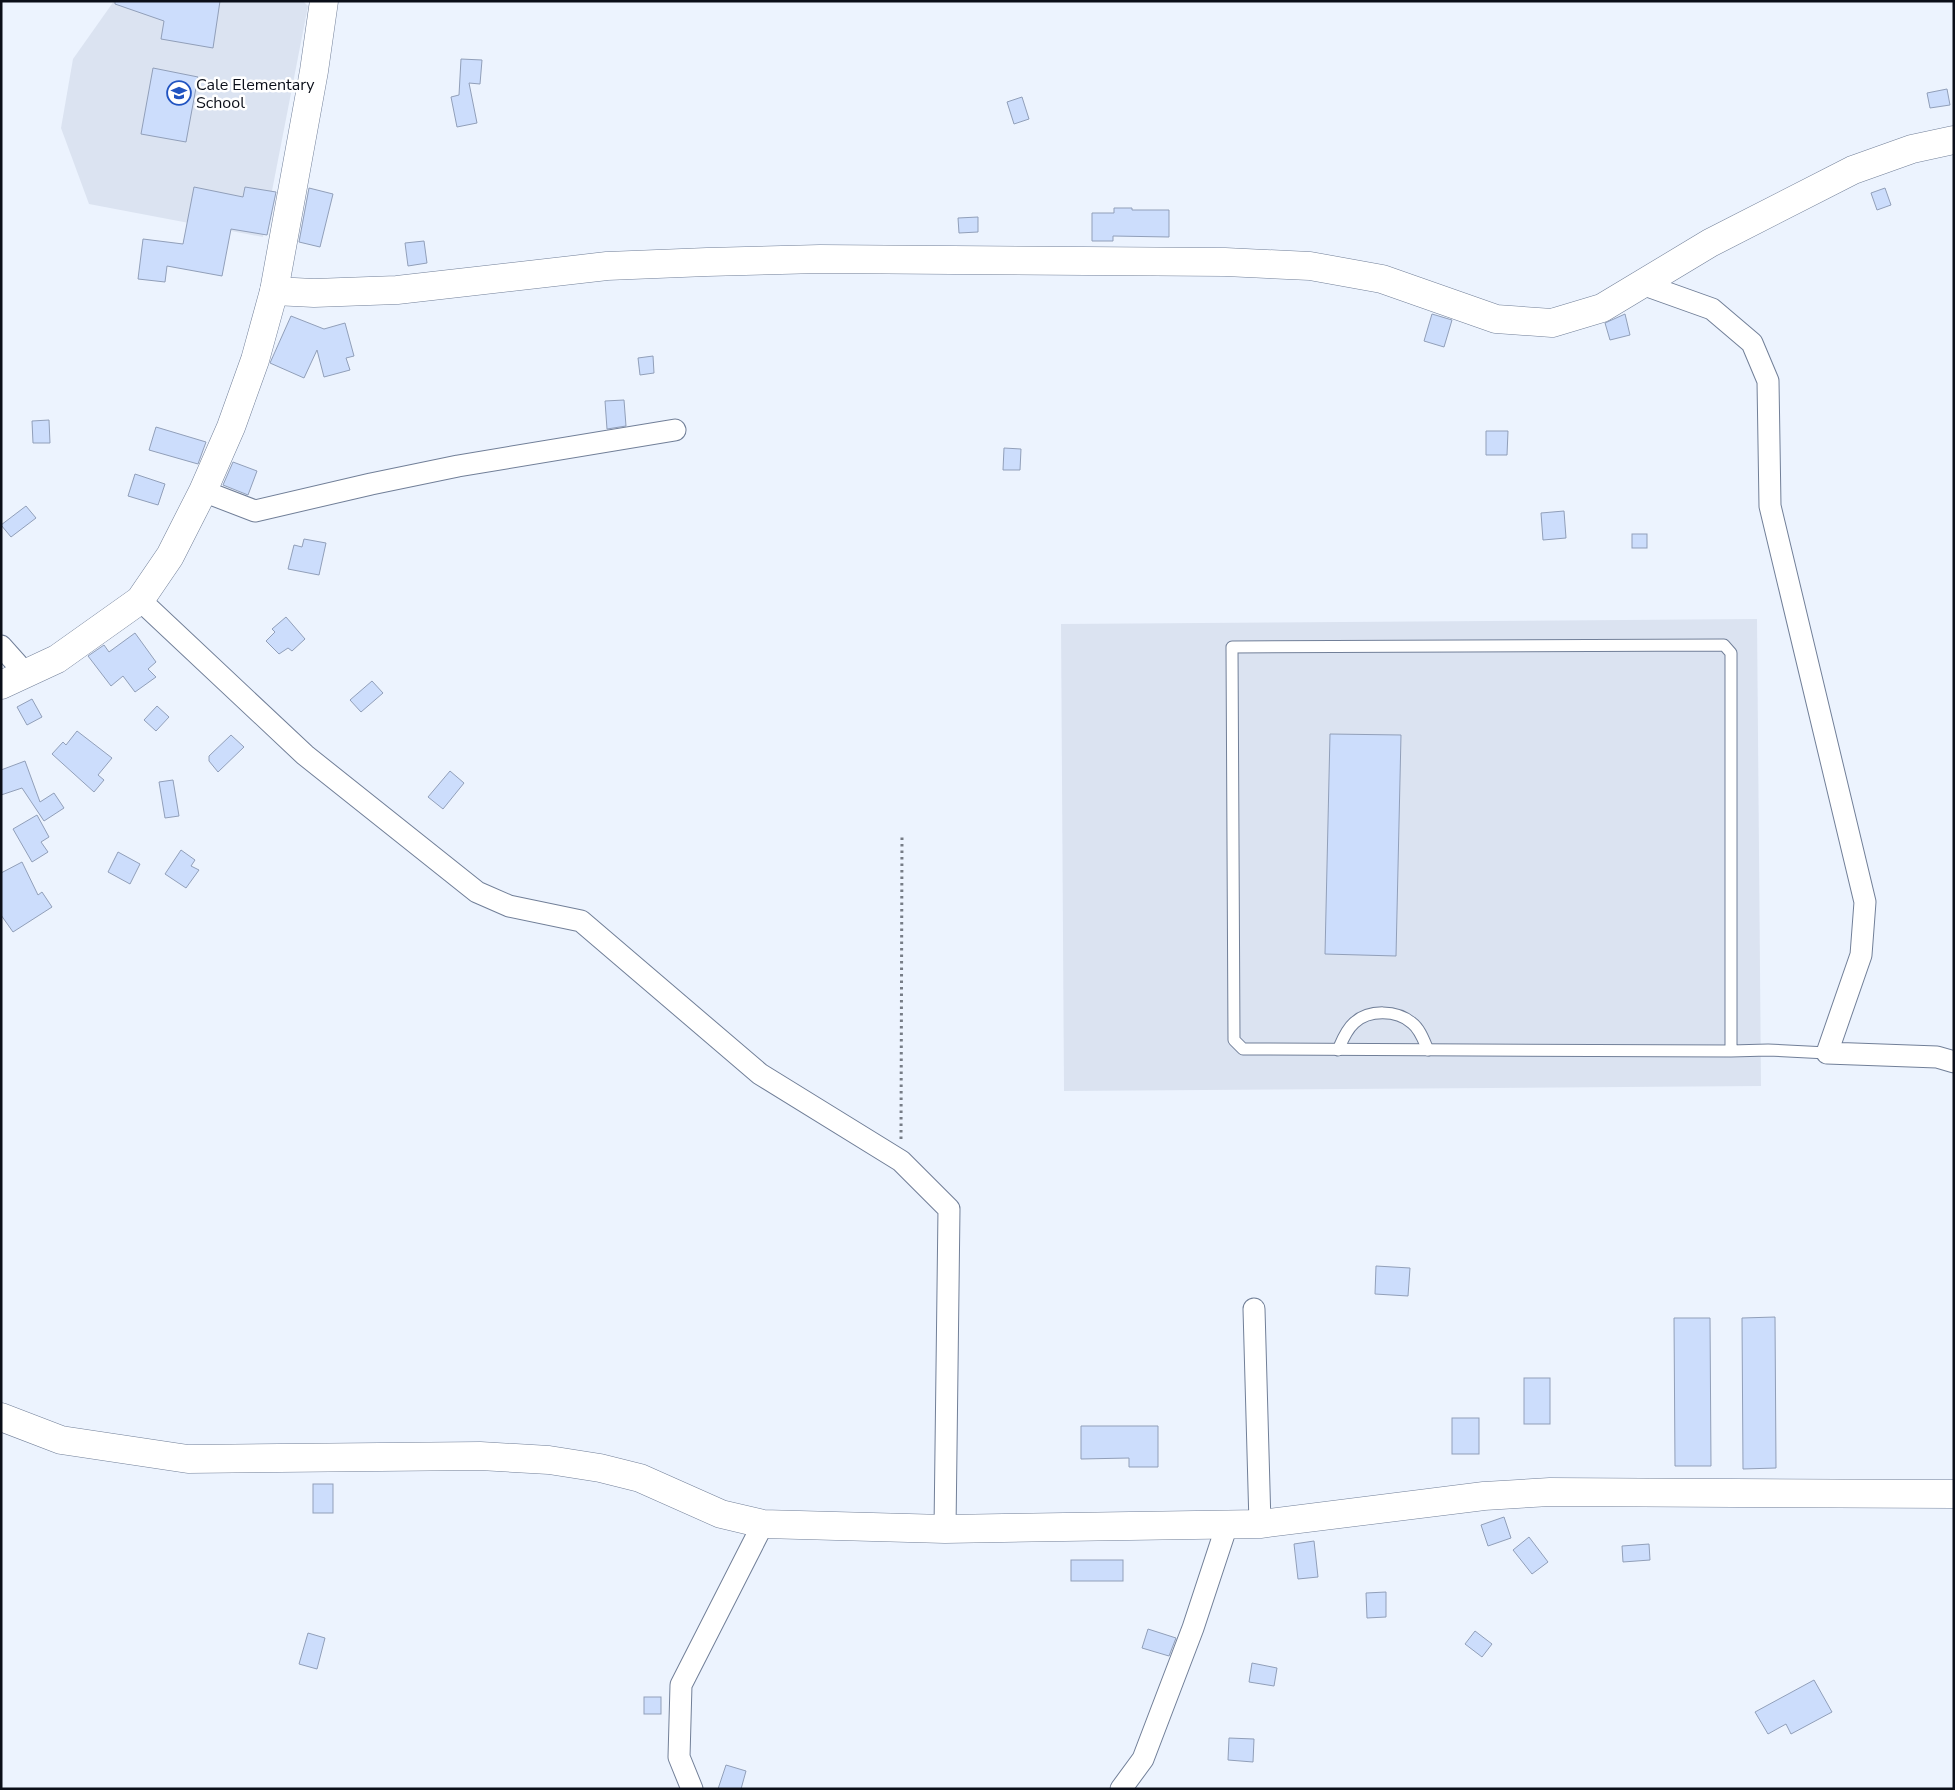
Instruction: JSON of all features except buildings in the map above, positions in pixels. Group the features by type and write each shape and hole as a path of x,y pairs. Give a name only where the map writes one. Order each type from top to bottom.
{"main road":[{"path":"1,685 57,659 140,600 170,556 203,491 231,427 255,360 274,291 314,71 324,1"},
{"path":"274,291 314,293 397,290 607,266 820,259 1225,262 1310,266 1382,279 1496,319 1552,323 1602,308 1710,243 1853,170 1912,149 1954,140"},
{"path":"1,1417 61,1440 188,1459 480,1456 549,1460 600,1468 640,1478 721,1514 763,1524 945,1529 1226,1525 1260,1524 1484,1496 1550,1492 1954,1494"}],"street":[{"path":"1642,284 1712,309 1752,343 1768,382 1770,506 1865,902 1861,954 1828,1053 1937,1058 1954,1062"},
{"path":"203,491 255,511 458,466 675,430"},
{"path":"140,600 304,755 477,892 509,906 581,921 760,1074 901,1161 949,1209 945,1529"},
{"path":"1,646 26,674"},
{"path":"1254,1309 1260,1524"},
{"path":"692,1789 679,1757 682,1685 763,1524"},
{"path":"1121,1789 1143,1759 1193,1628 1226,1525"}],"lane":[{"path":"1730,1051 1730,653 1724,644 1232,647 1234,1040 1243,1049 1730,1051 1768,1050 1828,1053"},
{"path":"1338,1050 1353,1023 1364,1016 1382,1012 1402,1016 1413,1024 1428,1050"}],"path":[{"path":"901,1161 902,834"}],"shaded area":[{"name":"Cale Elementary School","path":"114,1 303,1 308,6 263,237 89,204 61,128 73,59"},
{"path":"1757,619 1761,1086 1064,1091 1061,624"}],"place":[{"name":"Cale Elementary School","path":"179,93"}]}
